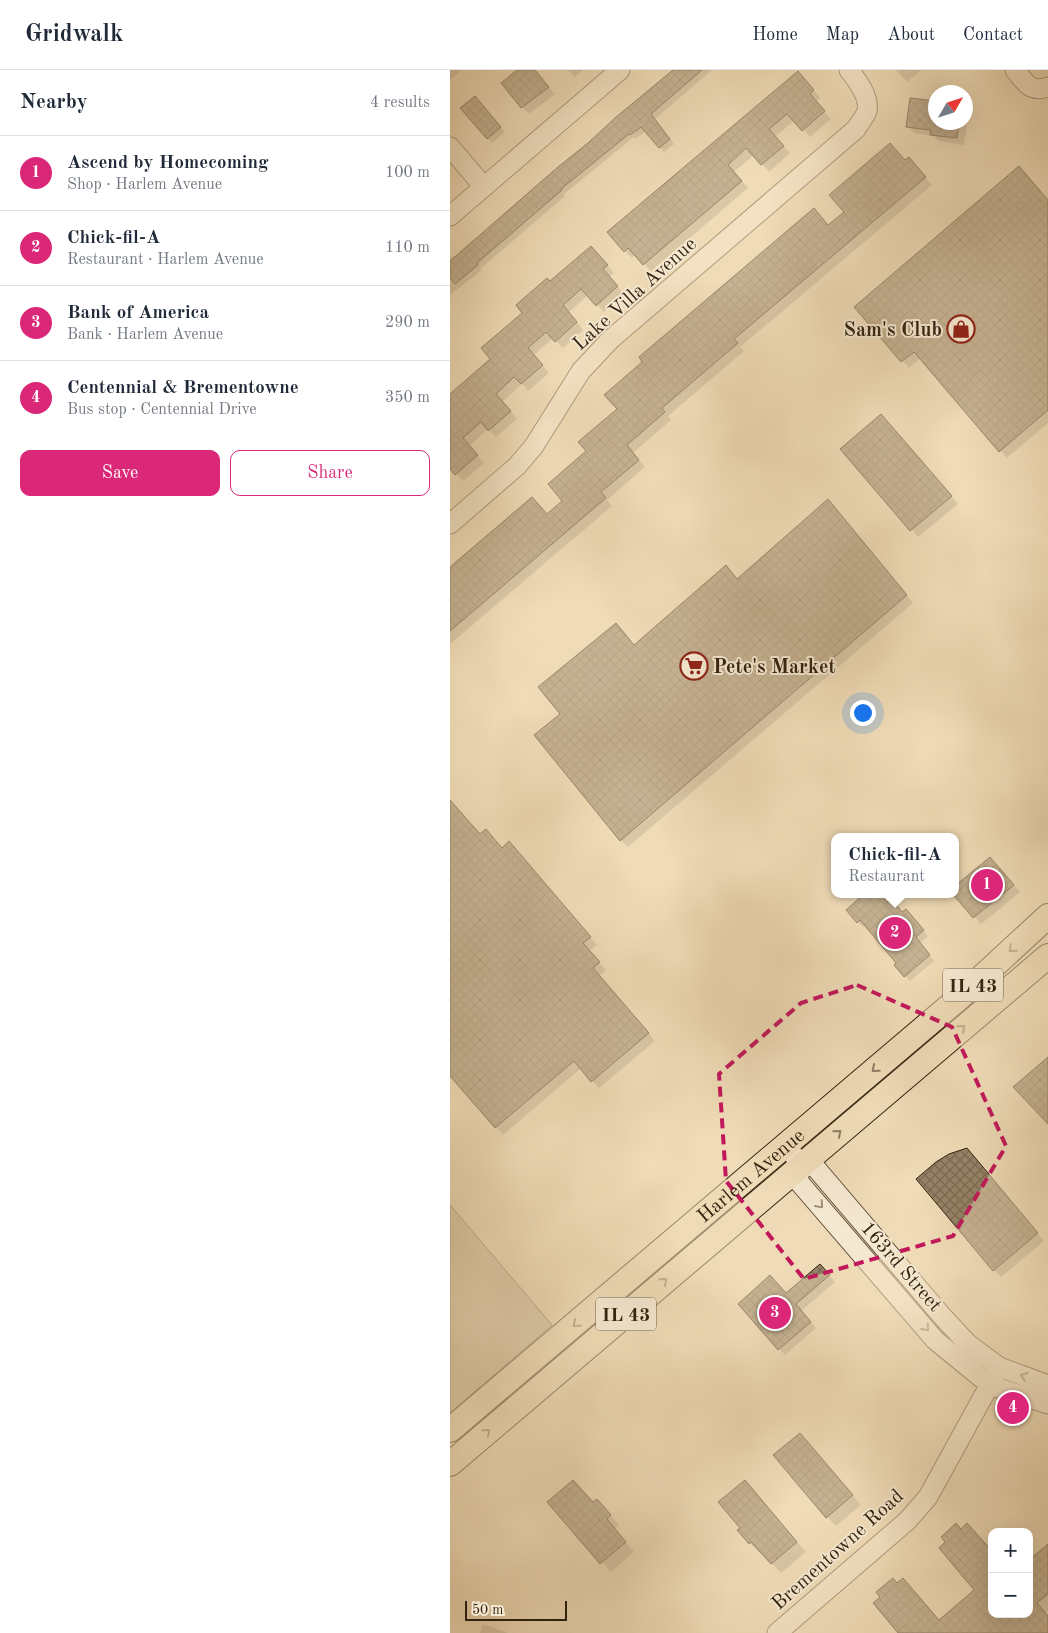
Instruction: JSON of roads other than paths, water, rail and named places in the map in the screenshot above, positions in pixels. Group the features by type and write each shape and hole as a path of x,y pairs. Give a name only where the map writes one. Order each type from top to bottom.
{"main road":[{"name":"Harlem Avenue","path":"450,1430 959,998 1048,916"},
{"name":"Harlem Avenue","path":"450,1464 1048,956"}],"street":[{"path":"450,216 620,70"},
{"name":"Lake Villa Avenue","path":"450,524 517,466 534,446 581,371 610,340 856,129 867,111 865,93 849,70"},
{"path":"1015,70 1029,86 1039,90 1048,87"},
{"path":"450,147 484,187"},
{"name":"163rd Street","path":"786,1145 801,1165 815,1167 968,1344 1000,1367 1048,1385"},
{"name":"163rd Street","path":"801,1165 798,1181 935,1340 990,1385"},
{"name":"Brementowne Road","path":"777,1633 907,1521 928,1497 1000,1367"},
{"path":"990,1385 1048,1404"}],"place":[{"name":"Sam's Club","path":"961,329"},
{"name":"Pete's Market","path":"694,666"},
{"name":"Ascend by Homecoming","path":"987,885"},
{"name":"Chick-fil-A","path":"895,933"},
{"name":"Bank of America","path":"775,1313"},
{"name":"Centennial & Brementowne","path":"1013,1408"}]}
